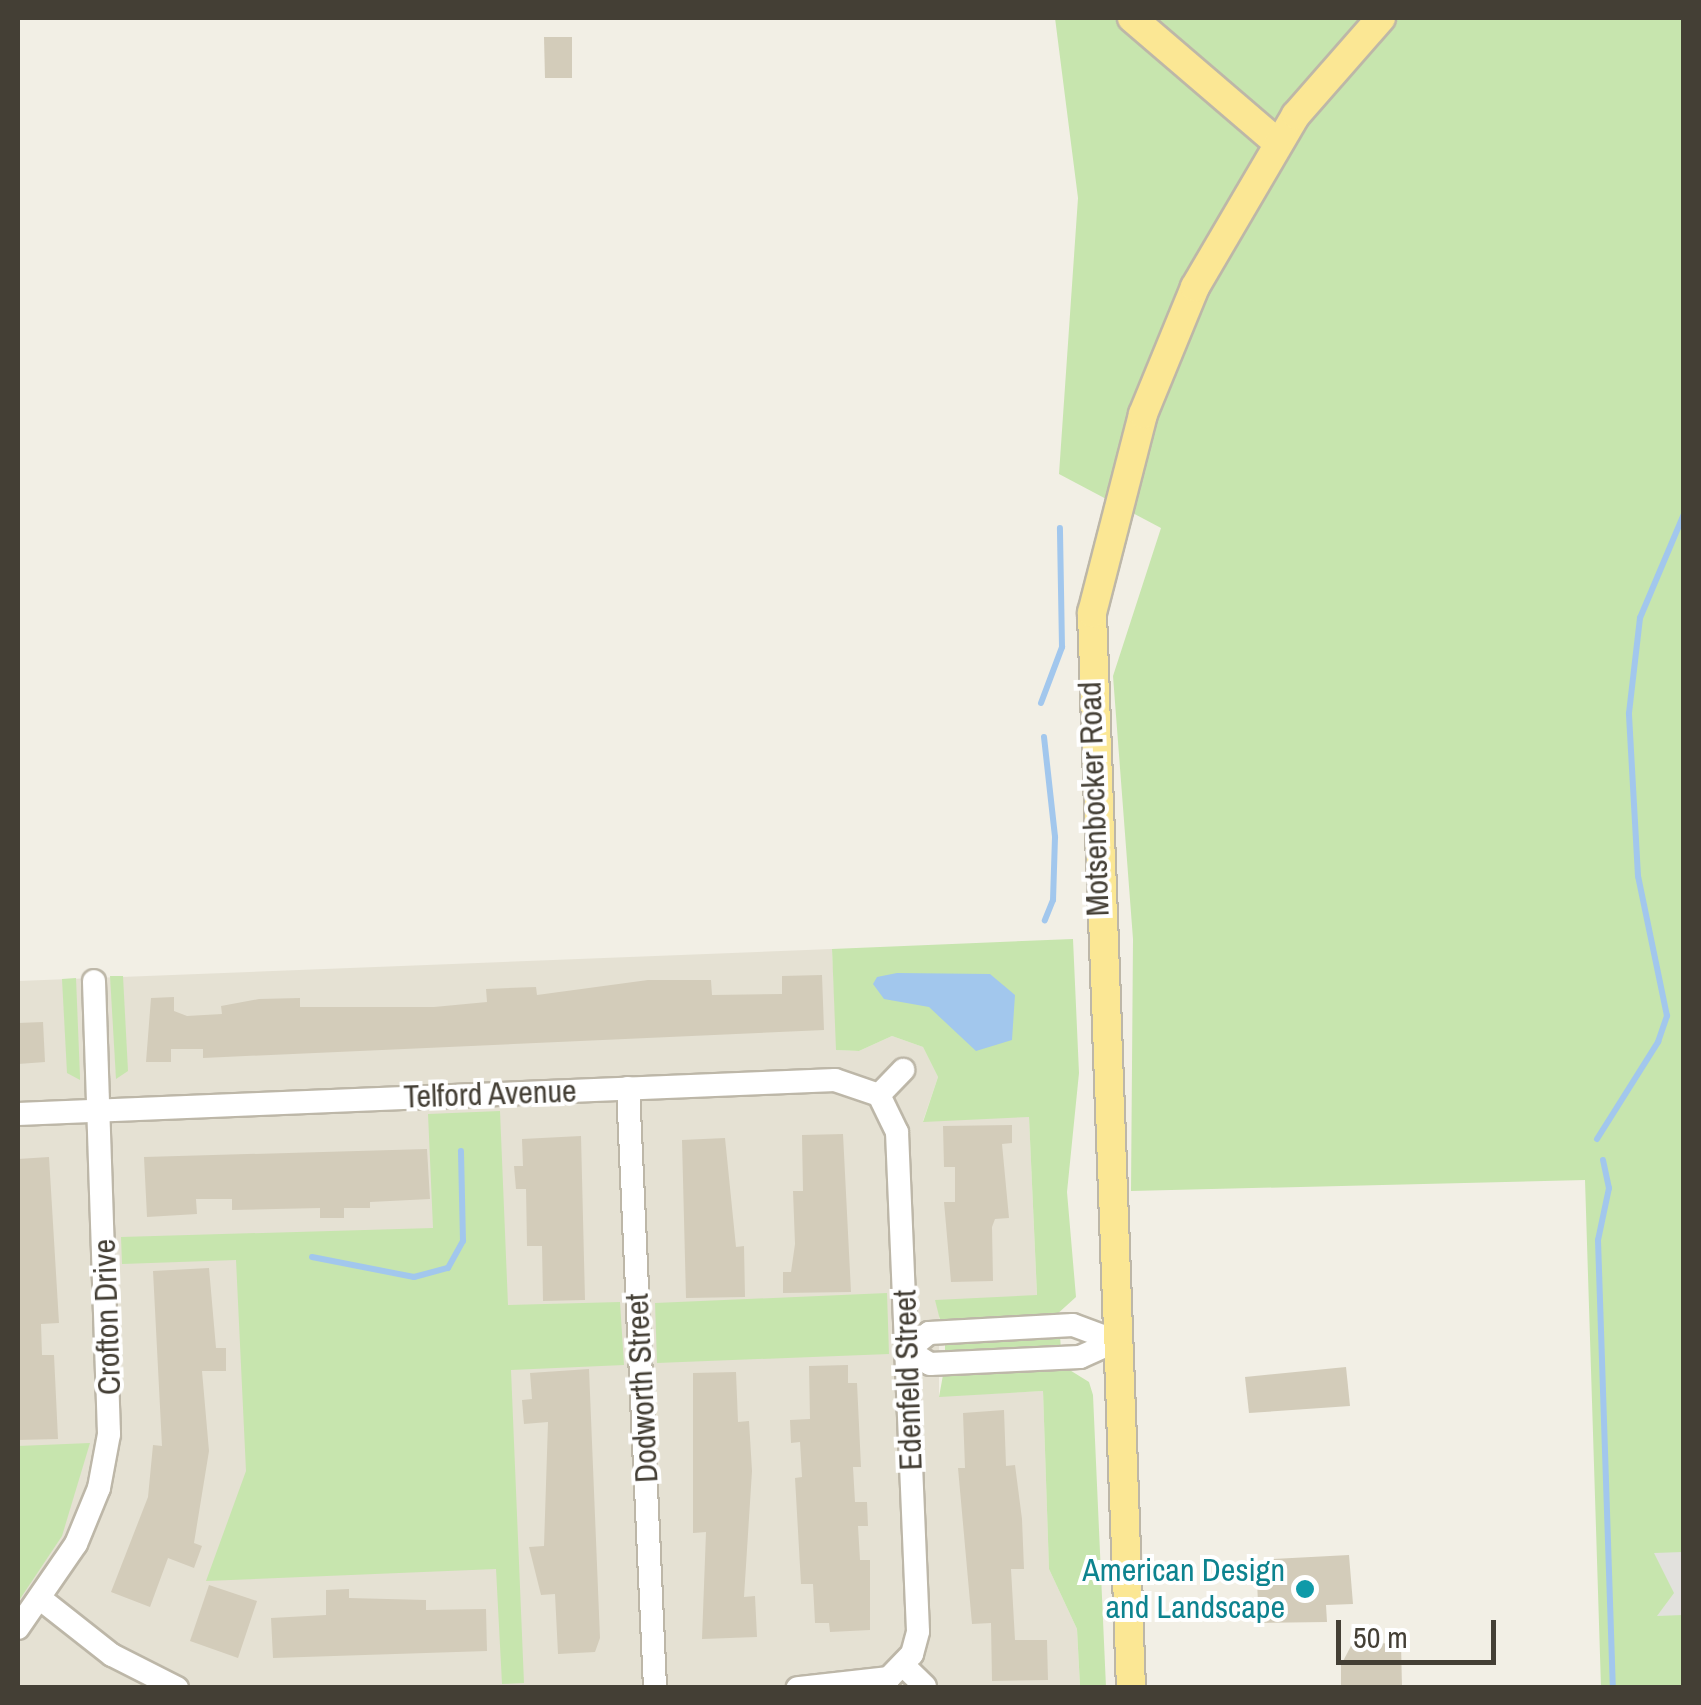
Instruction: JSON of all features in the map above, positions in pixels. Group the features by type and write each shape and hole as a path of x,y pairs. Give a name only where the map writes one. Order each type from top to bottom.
{"main road":[{"path":"1132,18 1278,143"},
{"name":"Motsenbocker Road","path":"1131,1688 1092,613 1161,365 1195,287 1278,143 1315,90 1381,18"}],"street":[{"name":"Crofton Drive","path":"18,1628 42,1600 86,1522 109,1434 94,981"},
{"path":"879,1095 903,1070"},
{"name":"Telford Avenue","path":"18,1114 835,1080 879,1095"},
{"name":"Dodworth Street","path":"628,1088 656,1688"},
{"name":"Edenfeld Street","path":"879,1095 897,1132 908,1350 918,1632 904,1666"},
{"path":"908,1350 930,1364 1080,1357 1116,1341"},
{"path":"42,1600 112,1654 177,1688"},
{"path":"798,1688 879,1682 904,1666 925,1686"}],"shaded area":[{"path":"832,949 837,1050 859,1051 892,1036 923,1047 938,1077 923,1121 1029,1116 1037,1296 939,1312 939,1396 1043,1391 1049,1569 1077,1629 1080,1687 18,1687 18,981"},
{"path":"1683,1552 1683,1615 1657,1616 1674,1593 1654,1553"}],"green space":[{"path":"1055,18 1683,18 1683,1687 1601,1687 1585,1180 1131,1191 1133,939 1113,676 1161,528 1059,474 1078,198"},
{"path":"1073,939 1079,1073 1067,1192 1076,1297 1055,1316 940,1320 935,1300 1037,1295 1029,1117 923,1122 938,1077 923,1047 892,1036 859,1051 836,1050 832,949"},
{"path":"110,976 123,976 128,1071 116,1079"},
{"path":"76,978 80,1080 67,1073 62,979"},
{"path":"500,1111 508,1305 620,1302 624,1365 511,1370 524,1683 502,1684 496,1569 206,1581 246,1471 236,1260 122,1264 121,1237 433,1228 428,1114"},
{"path":"887,1293 889,1354 657,1363 655,1303"},
{"path":"1060,1336 1061,1350 945,1355 945,1341"},
{"path":"1068,1369 1089,1382 1093,1395 1106,1687 1058,1687 1080,1686 1077,1629 1049,1569 1043,1391 939,1397 943,1375"},
{"path":"90,1443 62,1536 18,1602 18,1446"}],"water":[{"path":"897,973 990,974 1015,995 1012,1040 976,1051 929,1007 884,999 873,984 877,977"}],"building":[{"path":"544,37 572,37 572,78 545,78"},
{"path":"822,975 824,1030 203,1058 203,1049 171,1049 171,1062 146,1062 151,998 174,997 174,1011 187,1016 222,1014 221,1006 259,999 300,998 300,1007 434,1007 487,1002 486,989 536,987 537,995 648,980 711,980 712,995 782,994 782,976"},
{"path":"43,1022 45,1062 18,1064 18,1023"},
{"path":"1012,1125 1012,1143 1002,1144 1009,1218 995,1219 992,1227 993,1281 951,1282 944,1202 955,1202 955,1167 944,1167 943,1126"},
{"path":"843,1134 851,1292 783,1293 783,1272 791,1272 795,1244 793,1191 803,1191 802,1135"},
{"path":"581,1136 585,1300 543,1301 542,1246 527,1246 526,1189 516,1189 514,1166 523,1166 522,1139"},
{"path":"725,1138 736,1247 744,1246 745,1297 686,1298 682,1140"},
{"path":"427,1149 430,1199 370,1202 370,1208 344,1208 344,1218 320,1218 320,1208 232,1210 232,1199 196,1199 197,1214 147,1217 144,1157"},
{"path":"49,1157 59,1323 41,1324 42,1355 54,1355 58,1439 18,1440 18,1159"},
{"path":"209,1268 216,1348 226,1348 226,1371 202,1371 209,1451 194,1543 202,1546 194,1568 168,1558 150,1607 111,1592 148,1497 153,1445 162,1446 153,1271"},
{"path":"848,1365 848,1383 857,1383 861,1467 853,1467 855,1502 867,1502 868,1526 858,1526 860,1560 870,1560 870,1630 830,1632 829,1623 815,1623 813,1584 801,1584 795,1478 802,1477 800,1442 791,1443 790,1420 810,1419 809,1366"},
{"path":"1346,1367 1350,1406 1249,1413 1245,1377"},
{"path":"589,1369 600,1638 595,1652 558,1654 555,1594 541,1595 529,1547 544,1546 548,1422 524,1424 522,1400 532,1399 530,1373"},
{"path":"736,1372 738,1422 749,1421 752,1471 744,1597 755,1596 757,1637 702,1639 706,1532 693,1533 693,1373"},
{"path":"1004,1410 1006,1466 1015,1465 1022,1519 1024,1569 1011,1569 1015,1640 1047,1640 1048,1680 992,1681 991,1623 972,1624 958,1468 965,1468 963,1413"},
{"name":"American Design and Landscape","path":"1349,1555 1353,1604 1326,1605 1327,1622 1259,1623 1257,1582 1273,1582 1273,1559"},
{"path":"209,1585 257,1601 238,1658 190,1641"},
{"path":"349,1589 349,1598 426,1600 426,1610 486,1609 487,1651 273,1658 271,1618 326,1615 326,1590"},
{"path":"1401,1643 1402,1688 1341,1688 1341,1665 1352,1644"}],"waterway":[{"path":"1597,1139 1658,1042 1667,1016 1638,876 1629,713 1640,618 1684,514"},
{"path":"1041,703 1062,647 1060,528"},
{"path":"1044,737 1055,837 1053,900 1045,920"},
{"path":"312,1257 414,1277 448,1268 463,1241 461,1151"},
{"path":"1603,1160 1609,1188 1598,1240 1613,1688"}],"place":[{"name":"American Design and Landscape","path":"1305,1589"}]}
